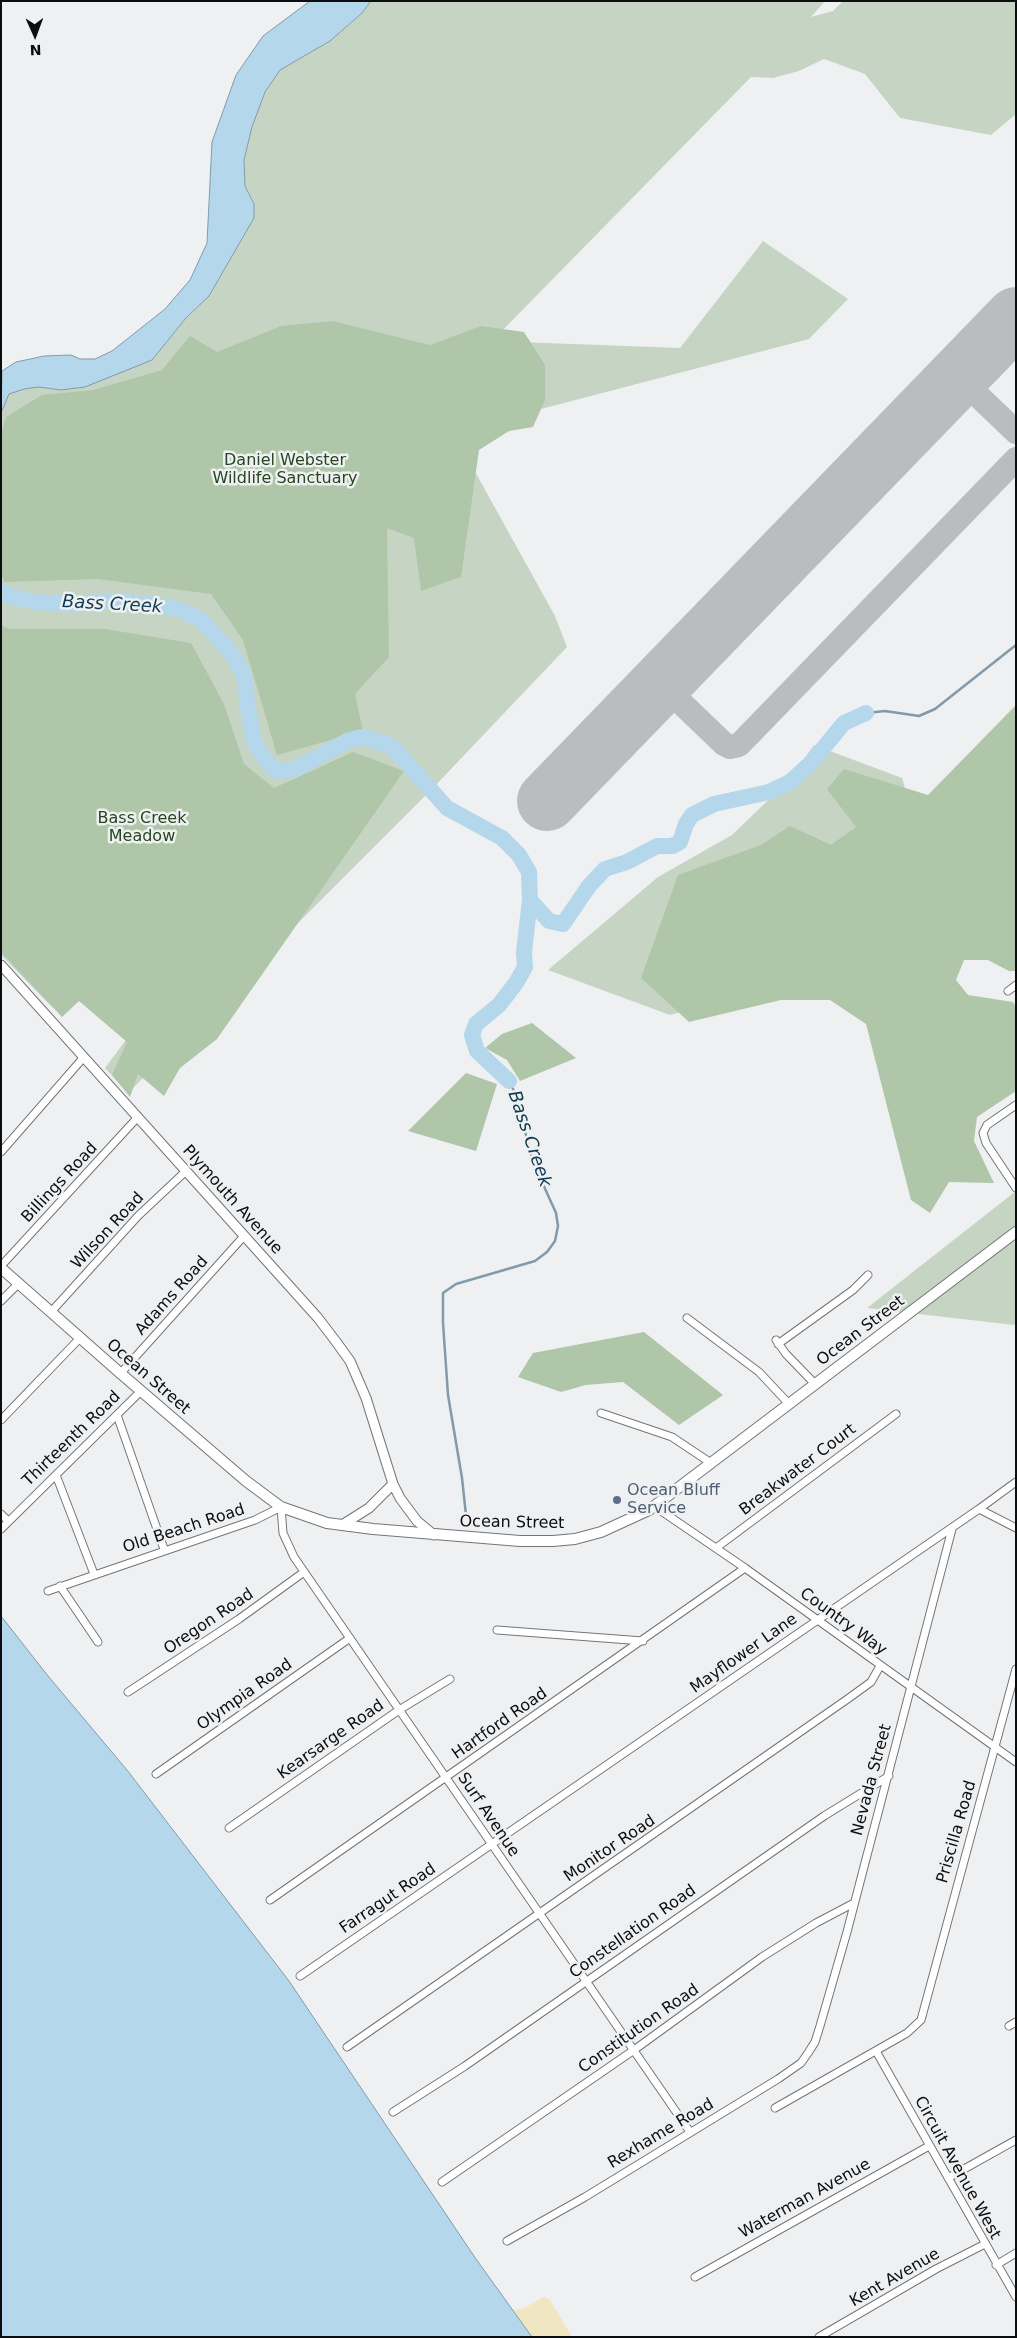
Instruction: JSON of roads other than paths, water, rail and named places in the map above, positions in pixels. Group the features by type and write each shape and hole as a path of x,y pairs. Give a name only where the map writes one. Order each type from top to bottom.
{"main road":[{"name":"Ocean Street","path":"1,1267 120,1374 246,1481 281,1507 316,1520 342,1525 434,1535 520,1541 576,1539 616,1526 654,1506 1016,1232"}],"street":[{"name":"Plymouth Avenue","path":"1,965 318,1318 350,1361 366,1398 393,1484 400,1498 417,1521 434,1535"},
{"path":"1008,991 1016,985"},
{"path":"1,1152 84,1057"},
{"path":"1016,1105 987,1125 984,1133 986,1143 1016,1188"},
{"name":"Billings Road","path":"1,1267 137,1118"},
{"name":"Wilson Road","path":"51,1312 138,1216 186,1171"},
{"name":"Adams Road","path":"120,1374 244,1236"},
{"path":"815,1384 777,1341 853,1290 868,1275"},
{"path":"1,1301 18,1284"},
{"path":"687,1318 759,1372 789,1404"},
{"path":"1,1420 80,1338"},
{"name":"Thirteenth Road","path":"1,1529 141,1391"},
{"path":"601,1413 672,1437 711,1463"},
{"name":"Breakwater Court","path":"716,1548 896,1414"},
{"path":"117,1415 164,1549"},
{"path":"56,1475 94,1574"},
{"name":"Mayflower Lane","path":"492,1844 952,1529 1016,1482"},
{"path":"342,1525 369,1508 393,1484"},
{"name":"Country Way","path":"654,1506 745,1568 910,1688 1016,1762"},
{"name":"Old Beach Road","path":"48,1591 164,1549 255,1520 281,1507"},
{"name":"Surf Avenue","path":"281,1507 286,1542 304,1572 690,2132"},
{"path":"979,1509 1016,1528"},
{"path":"1,1514 8,1522"},
{"name":"Nevada Street","path":"817,2037 889,1776 952,1529"},
{"name":"Hartford Road","path":"270,1900 446,1779 517,1727 644,1641 745,1568"},
{"name":"Oregon Road","path":"128,1692 239,1619 304,1572"},
{"path":"60,1586 98,1642"},
{"path":"497,1630 644,1641"},
{"name":"Olympia Road","path":"156,1774 350,1638"},
{"name":"Monitor Road","path":"347,2047 871,1682 880,1666"},
{"name":"Priscilla Road","path":"775,2108 800,2092 914,2029 921,2020 1016,1669"},
{"name":"Kearsarge Road","path":"228,1828 399,1710 450,1679"},
{"name":"Constellation Road","path":"393,2112 465,2066 824,1816 889,1776"},
{"name":"Farragut Road","path":"300,1976 492,1844"},
{"name":"Constitution Road","path":"442,2182 634,2050 762,1957 816,1923 854,1903"},
{"name":"Rexhame Road","path":"507,2241 585,2197 778,2079 802,2063 817,2037"},
{"name":"Circuit Avenue West","path":"876,2051 1016,2297"},
{"path":"948,2178 1016,2140"},
{"name":"Waterman Avenue","path":"695,2277 929,2146"},
{"name":"Kent Avenue","path":"819,2337 936,2269 985,2244"},
{"path":"996,2264 1016,2253"}],"water":[{"path":"310,1 371,1 362,13 330,41 280,70 265,92 252,127 244,160 245,186 254,204 254,218 209,296 186,318 152,360 85,387 61,390 39,387 9,394 1,413 2,371 16,362 44,356 71,355 80,359 95,359 112,351 165,309 190,280 207,243 212,142 236,75 263,36"},
{"path":"1,1616 48,1676 127,1770 289,1981 476,2259 532,2337 1,2337"}],"waterway":[{"name":"Bass Creek","path":"1,591 8,596 36,602 68,604 109,601 153,604 180,610 200,619 232,654 242,671 254,742 268,763 276,771 294,770 347,741 362,737 374,740 393,747 447,808 502,838 519,855 529,872 530,900 524,952 525,967 516,983 499,1005 476,1024 472,1035 477,1051 509,1081"},
{"path":"866,713 885,711 919,716 935,709 1016,645"},
{"path":"530,900 549,921 563,924 589,886 605,869 627,862 657,846 672,846 680,842 686,824 692,815 714,804 769,792 790,782 811,763 844,723 866,713"},
{"name":"Bass Creek","path":"466,1515 462,1478 448,1395 443,1293 456,1284 535,1261 547,1252 555,1241 558,1226 556,1213 533,1162 515,1093 509,1081"}],"place":[{"name":"Ocean Bluff Service","path":"617,1500"}],"park label":[{"name":"Daniel Webster Wildlife Sanctuary","path":"285,470"},
{"name":"Bass Creek Meadow","path":"142,828"}]}
